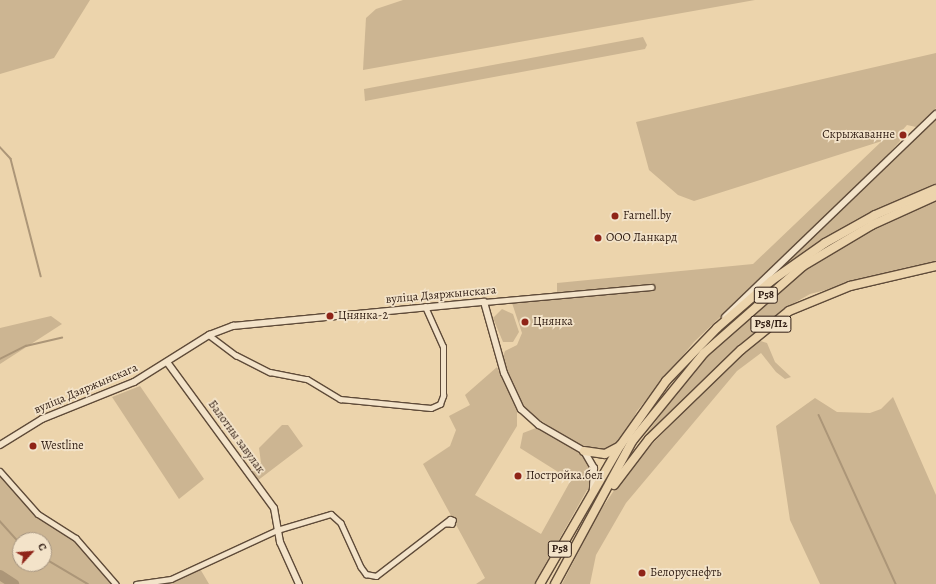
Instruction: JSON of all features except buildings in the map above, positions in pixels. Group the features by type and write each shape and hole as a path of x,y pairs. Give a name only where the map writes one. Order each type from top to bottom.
{"highway":[{"name":"Р58","path":"540,584 620,446 666,381 717,328 771,281 825,243 875,215 936,189"},
{"name":"Р58","path":"555,584 633,440 677,383 727,329 776,287 829,250 936,196"},
{"name":"Р58/П2","path":"583,534 634,455 773,322 816,297 936,266"},
{"path":"584,451 605,454 620,446"}],"main road":[{"path":"717,328 765,276 936,114"},
{"path":"484,302 504,373 521,409 539,425 584,451 594,468 593,491"},
{"name":"вуліца Дзяржынскага","path":"0,445 42,419 134,382 209,335 245,323 484,302"},
{"name":"Балотны завулак","path":"167,362 270,502 277,530 299,584"},
{"path":"561,584 562,573"}],"street":[{"name":"вуліца Дзяржынскага","path":"484,302 651,287"},
{"path":"209,335 247,361 270,372 307,379 340,399 431,408 440,404 443,396 443,347 425,307"},
{"path":"0,471 38,514 76,538 116,584"},
{"path":"136,584 161,582 199,567 277,530 332,514 341,523 356,559 370,576 381,573 446,524"}],"shaded area":[{"path":"0,0 90,0 54,58 0,74"},
{"path":"403,0 755,0 363,70 366,18 376,9"},
{"path":"643,37 647,45 645,49 365,101 364,89"},
{"path":"936,53 936,108 916,127 907,125 899,134 900,141 870,174 694,342 637,411 620,446 612,452 585,451 590,458 593,491 587,490 534,584 476,584 485,578 423,464 450,446 456,430 449,416 470,405 465,395 497,367 517,411 517,426 475,495 541,534 571,480 520,448 523,433 536,428 582,449 530,413 517,397 502,359 505,351 517,345 522,333 511,300 557,296 557,283 753,264 882,141 694,201 678,195 649,170 636,122"},
{"path":"936,118 936,183 855,220 769,277"},
{"path":"936,201 936,262 810,294 782,310 745,340 638,445 702,359 786,283 861,236"},
{"path":"502,309 513,314 519,332 513,342 503,342 493,318"},
{"path":"51,316 62,324 0,364 0,328"},
{"path":"757,340 767,343 775,362 791,377 785,379 776,372 761,353 737,371 626,503 596,555 590,584 562,584 598,514 632,464"},
{"path":"140,386 204,479 179,499 112,397"},
{"path":"893,397 936,495 936,584 820,584 790,520 776,426 815,398 837,412 870,413 881,409"},
{"path":"282,425 288,425 303,446 257,481 250,471 261,463 259,448"},
{"path":"0,471 32,508 76,538 116,584 0,584"},
{"path":"199,567 209,584 136,584 161,582"}],"waterway":[{"path":"0,147 11,159 41,276"},
{"path":"0,359 26,346 62,338"},
{"path":"819,415 896,584"},
{"path":"0,521 12,534"},
{"path":"52,563 88,584"},
{"path":"0,575 14,584"}],"place":[{"name":"Скрыжаванне","path":"903,135"},
{"name":"Farnell.by","path":"615,216"},
{"name":"ООО Ланкард","path":"598,238"},
{"name":"Цнянка-2","path":"330,316"},
{"name":"Цнянка","path":"525,322"},
{"name":"Westline","path":"33,446"},
{"name":"Постройка.бел","path":"518,476"},
{"name":"Белоруснефть","path":"642,573"}]}
